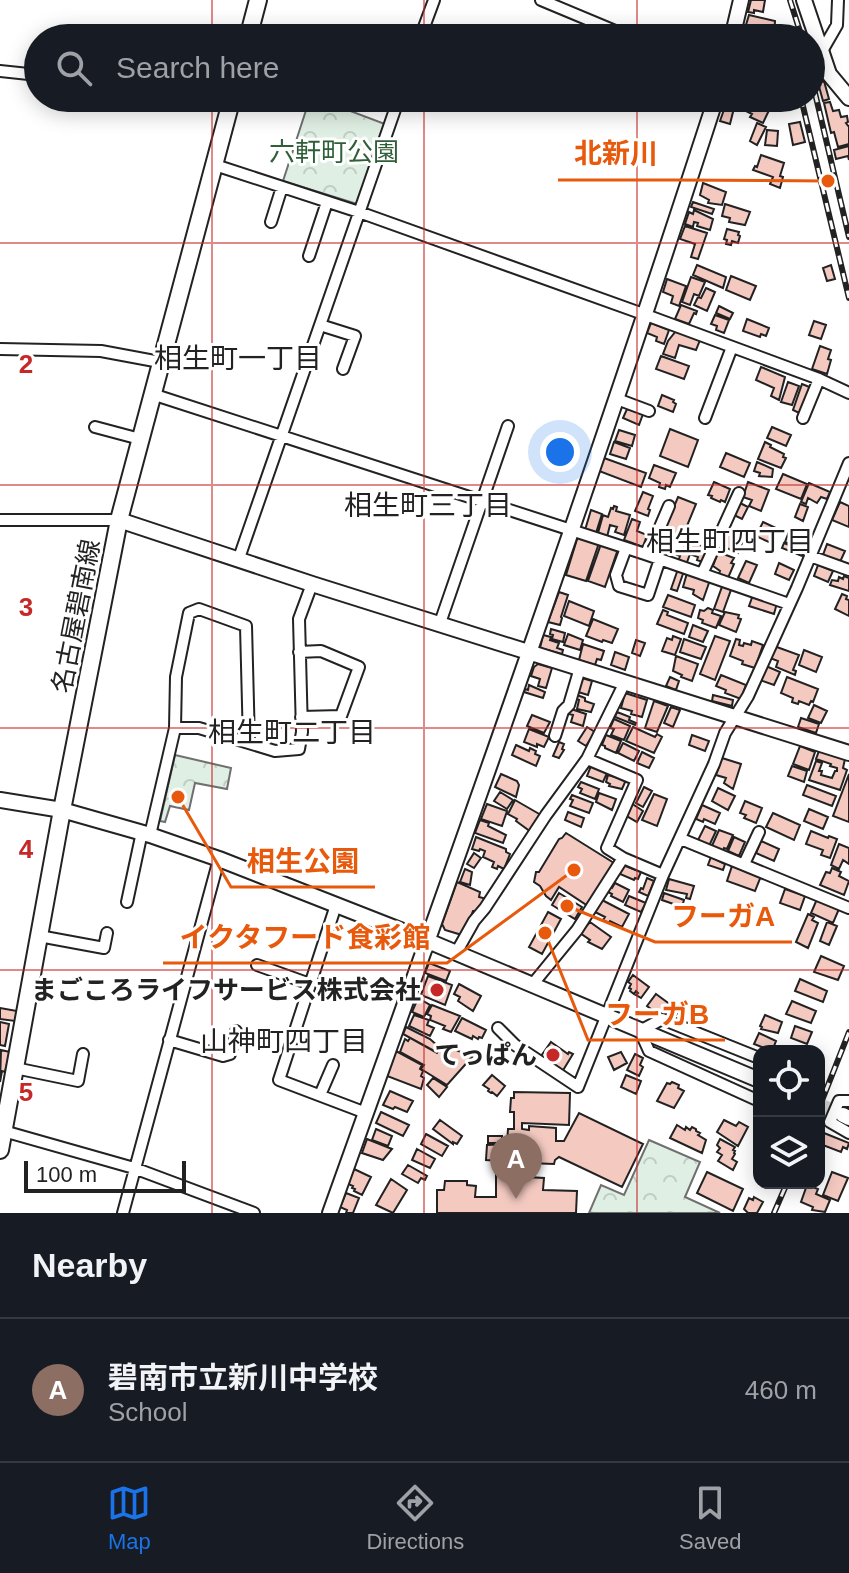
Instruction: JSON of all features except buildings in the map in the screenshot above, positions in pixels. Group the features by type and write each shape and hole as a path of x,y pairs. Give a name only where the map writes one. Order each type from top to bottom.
{"main road":[{"path":"252,24 258,0"},
{"name":"名古屋碧南線","path":"0,1150 119,520 229,112"}],"street":[{"path":"425,24 434,0"},
{"path":"541,0 598,24"},
{"path":"735,24 741,0"},
{"path":"804,0 812,24"},
{"path":"825,46 837,25 838,0"},
{"path":"825,61 829,74 849,98"},
{"path":"0,71 24,74"},
{"path":"239,558 394,112"},
{"path":"330,1213 617,399 711,112"},
{"path":"215,165 359,212 646,315 849,393"},
{"path":"271,222 282,187"},
{"path":"309,256 327,202"},
{"path":"320,325 355,336 343,369"},
{"path":"705,418 732,347"},
{"path":"0,349 101,351 160,362"},
{"path":"803,418 819,379"},
{"path":"152,394 645,554 789,604"},
{"path":"617,399 649,411"},
{"path":"440,623 508,426"},
{"path":"95,427 140,439"},
{"path":"498,1028 515,1045 578,1087 663,875 725,733 748,696 849,463"},
{"path":"702,574 739,493"},
{"path":"645,554 669,506"},
{"path":"0,520 119,520 849,753"},
{"path":"626,548 616,575 619,586 648,595 660,559"},
{"path":"810,556 849,570"},
{"path":"175,728 199,728 275,751 299,749 302,732 299,619 312,584"},
{"path":"127,902 175,728 176,677 189,613 199,609 246,626 249,743"},
{"path":"299,652 321,651 359,667 341,716 301,717"},
{"path":"555,736 563,711 569,705 580,668"},
{"path":"456,953 474,921 587,759 625,682"},
{"path":"587,759 637,780 607,848 663,875"},
{"path":"0,800 62,810 219,859 428,941 753,1078"},
{"path":"744,864 759,832"},
{"path":"681,839 848,903"},
{"path":"532,985 577,930 623,858"},
{"path":"123,1213 219,859"},
{"path":"336,905 279,1080 366,1113"},
{"path":"39,936 104,948 107,933"},
{"path":"257,965 310,984"},
{"path":"640,1031 662,1019 753,1056"},
{"path":"169,1040 223,1056 230,1054 236,1031"},
{"path":"640,1031 649,1051 753,1098"},
{"path":"15,1068 78,1081 83,1054"},
{"path":"320,1095 333,1065"},
{"path":"847,1111 839,1101 830,1122 849,1133"},
{"path":"2,1130 134,1168 254,1213"}],"green space":[{"name":"六軒町公園","path":"305,112 353,112 385,124 357,204 283,181"},
{"path":"175,755 231,768 227,789 195,783 189,810 170,806 165,822 160,821"},
{"path":"649,1140 700,1162 685,1197 720,1213 589,1213 601,1185 624,1195"}],"tunnel":[{"path":"825,1108 843,1115"}],"railway":[{"path":"790,0 798,24"},
{"path":"804,112 849,298"},
{"path":"819,112 849,237"},
{"path":"825,1093 849,1032"},
{"path":"774,1213 784,1189"}],"place":[{"name":"北新川","path":"828,181"},
{"name":"相生公園","path":"178,797"},
{"name":"イクタフード食彩館","path":"574,870"},
{"name":"フーガA","path":"567,906"},
{"name":"フーガB","path":"545,933"},
{"name":"まごころライフサービス株式会社","path":"437,990"},
{"name":"てっぱん","path":"553,1055"},
{"name":"碧南市立新川中学校","path":"516,1199"}],"district":[{"name":"相生町一丁目","path":"238,358"},
{"name":"相生町三丁目","path":"428,505"},
{"name":"相生町四丁目","path":"730,541"},
{"name":"相生町二丁目","path":"292,732"},
{"name":"山神町四丁目","path":"284,1041"}]}
